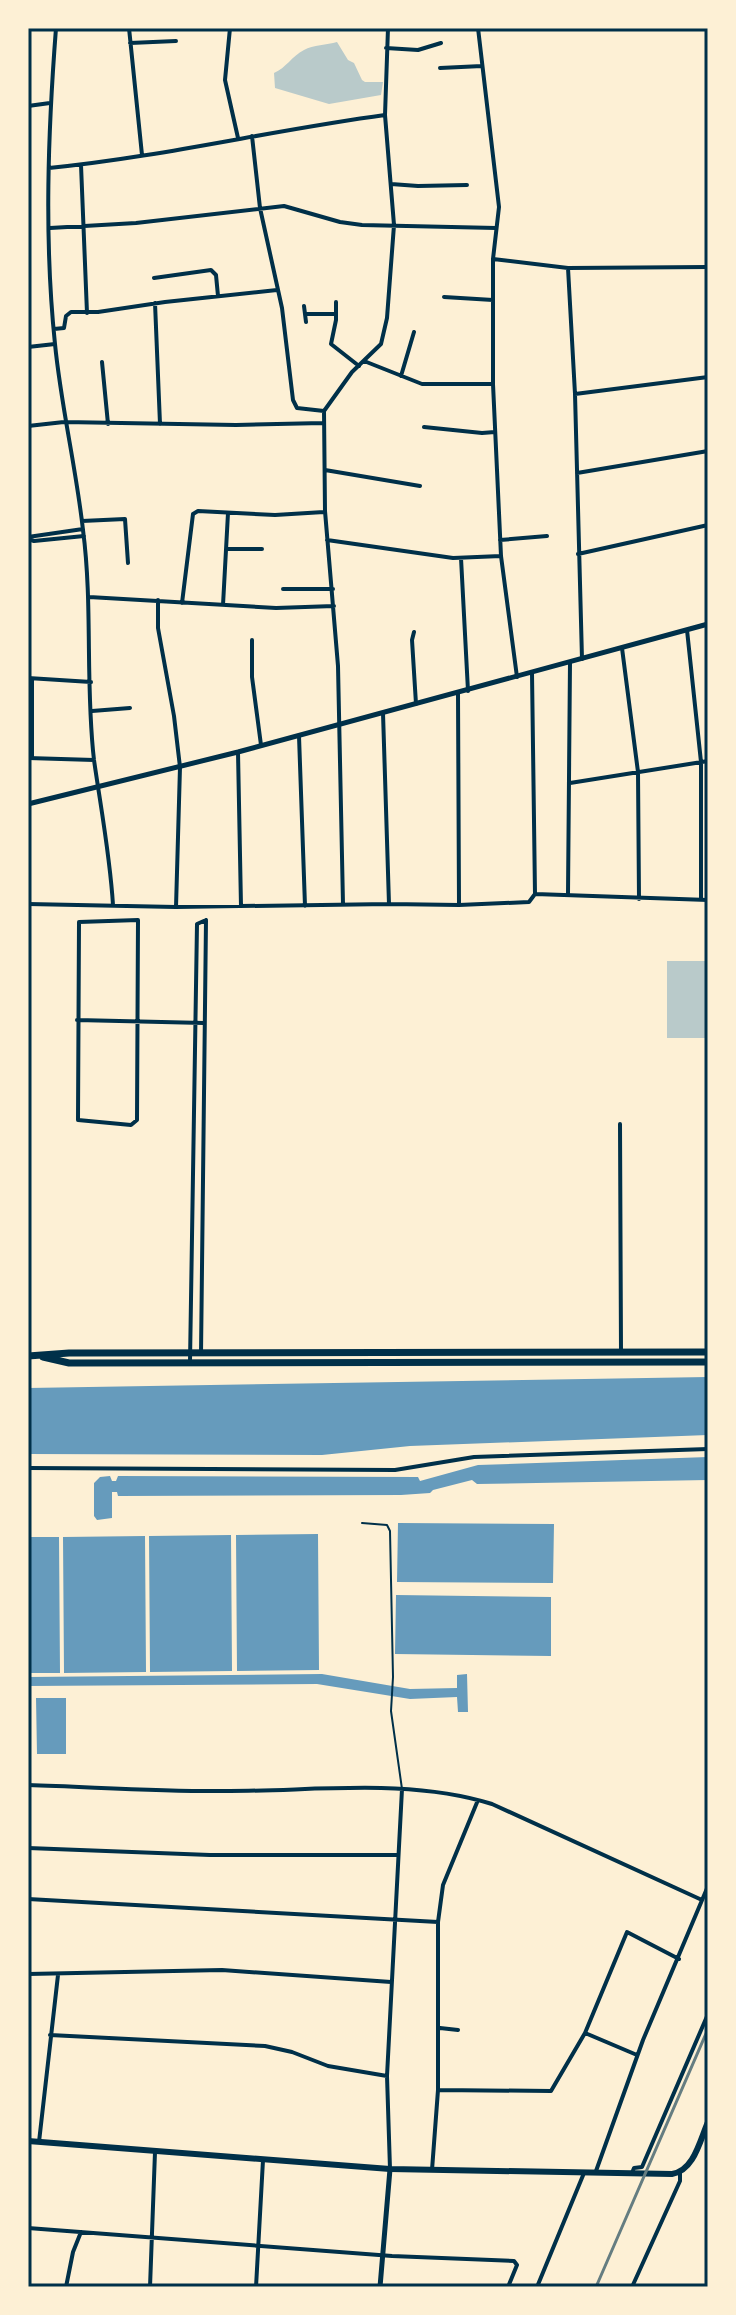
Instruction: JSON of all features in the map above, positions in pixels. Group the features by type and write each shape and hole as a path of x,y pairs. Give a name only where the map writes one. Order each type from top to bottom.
{"main road":[{"path":"28,1356 69,1353 708,1352"},
{"path":"344,1353 344,1362"},
{"path":"355,1353 355,1362"},
{"path":"42,1356 69,1363 708,1362"},
{"path":"28,2141 432,2171 680,2172 690,2162 708,2122"}],"street":[{"path":"56,28 49,168 54,329 64,422 84,532 94,760 113,905"},
{"path":"129,28 142,155"},
{"path":"230,28 225,80 238,138"},
{"path":"343,904 338,666 325,511 323,423 324,411 336,392 381,344 387,318 394,225 385,115 388,28"},
{"path":"478,28 497,184 493,259 493,384 501,556 517,677"},
{"path":"130,43 176,41"},
{"path":"386,48 418,50 441,43"},
{"path":"440,68 482,66"},
{"path":"28,106 50,103"},
{"path":"49,168 385,115"},
{"path":"252,136 260,208 278,290 294,403 300,409 324,411"},
{"path":"81,165 87,313"},
{"path":"391,184 467,185"},
{"path":"50,228 286,206 340,222 497,228"},
{"path":"493,259 568,268 708,267"},
{"path":"568,268 575,394 582,659"},
{"path":"154,278 211,270 216,275 218,296"},
{"path":"54,329 64,328 69,313 278,290"},
{"path":"444,297 493,300"},
{"path":"336,302 331,344 361,364 422,384 493,384"},
{"path":"155,303 160,424"},
{"path":"304,306 306,322"},
{"path":"305,314 336,314"},
{"path":"401,376 414,332"},
{"path":"28,347 55,344"},
{"path":"102,362 108,424"},
{"path":"575,394 708,377"},
{"path":"28,426 64,422 323,423"},
{"path":"424,427 495,432"},
{"path":"577,473 708,451"},
{"path":"325,470 420,486"},
{"path":"182,603 193,514 198,511 275,515 325,511"},
{"path":"223,605 228,513"},
{"path":"82,521 125,519 128,563"},
{"path":"578,554 708,525"},
{"path":"28,538 34,541 84,532"},
{"path":"500,540 547,536"},
{"path":"327,540 461,558 501,556"},
{"path":"226,549 262,549"},
{"path":"461,558 468,691"},
{"path":"283,589 333,589"},
{"path":"89,597 276,608 334,606"},
{"path":"158,600 158,628 180,767 176,907"},
{"path":"28,804 339,726 708,624"},
{"path":"687,630 701,762 701,900"},
{"path":"414,632 416,704"},
{"path":"252,640 252,677 262,746"},
{"path":"622,648 638,772 639,899"},
{"path":"568,894 570,662"},
{"path":"28,904 176,907 529,902 535,894 532,673"},
{"path":"91,682 30,678 30,758 94,760"},
{"path":"458,693 459,905"},
{"path":"92,711 130,708"},
{"path":"383,713 389,904"},
{"path":"299,736 305,906"},
{"path":"238,752 241,906"},
{"path":"570,783 708,761"},
{"path":"535,894 708,900"},
{"path":"138,920 137,1120 131,1125 81,1121 77,1118 77,1020 79,922 138,920"},
{"path":"190,1362 197,924 206,920 200,1363"},
{"path":"77,1020 204,1023"},
{"path":"620,1124 621,1352"},
{"path":"28,1468 395,1470 474,1457 708,1449"},
{"path":"28,1785 227,1791 402,1789 478,1800 702,1900"},
{"path":"380,2287 390,2169 387,2076 402,1789"},
{"path":"432,2171 440,2028 438,1922 447,1870 478,1800"},
{"path":"28,1848 210,1855 399,1855"},
{"path":"596,2171 637,2055 708,1886"},
{"path":"28,1899 438,1922"},
{"path":"438,2090 548,2092 585,2033 627,1932 679,1959"},
{"path":"28,1974 222,1970 391,1982"},
{"path":"39,2142 58,1975"},
{"path":"632,2173 634,2168 642,2167 708,2014"},
{"path":"440,2028 458,2030"},
{"path":"585,2033 637,2055"},
{"path":"50,2035 265,2046 292,2052 328,2066 387,2076"},
{"path":"150,2287 155,2152"},
{"path":"256,2287 263,2160"},
{"path":"537,2287 585,2171"},
{"path":"632,2287 680,2181 680,2172"},
{"path":"28,2228 153,2240 514,2261 517,2265 508,2287"},
{"path":"66,2287 73,2252 81,2232"}],"lane":[{"path":"707,28 708,46"},
{"path":"362,1523 387,1525 390,1531 392,1730 402,1789"}],"shaded area":[{"path":"337,42 348,60 354,63 362,80 383,82 381,95 329,104 275,88 274,73 300,53"},
{"path":"667,961 708,961 708,1038 667,1038"}],"water":[{"path":"708,1377 708,1435 410,1446 322,1455 28,1454 28,1388"},
{"path":"708,1457 708,1480 477,1484 472,1480 430,1493 401,1495 118,1496 117,1492 112,1492 112,1518 97,1520 94,1516 94,1483 100,1477 110,1476 112,1481 116,1481 118,1476 418,1477 420,1481 478,1465"},
{"path":"398,1523 554,1524 553,1583 397,1582"},
{"path":"318,1534 319,1670 237,1671 236,1535"},
{"path":"231,1535 232,1671 150,1672 149,1536"},
{"path":"145,1536 146,1672 64,1673 63,1537"},
{"path":"28,1537 59,1537 60,1673 28,1673"},
{"path":"396,1595 551,1597 551,1656 395,1654"},
{"path":"322,1674 410,1689 457,1688 457,1675 467,1674 468,1712 458,1712 457,1697 410,1699 317,1684 28,1686 28,1677"},
{"path":"36,1698 66,1698 66,1754 37,1754"}],"railway":[{"path":"596,2287 708,2029"}]}
